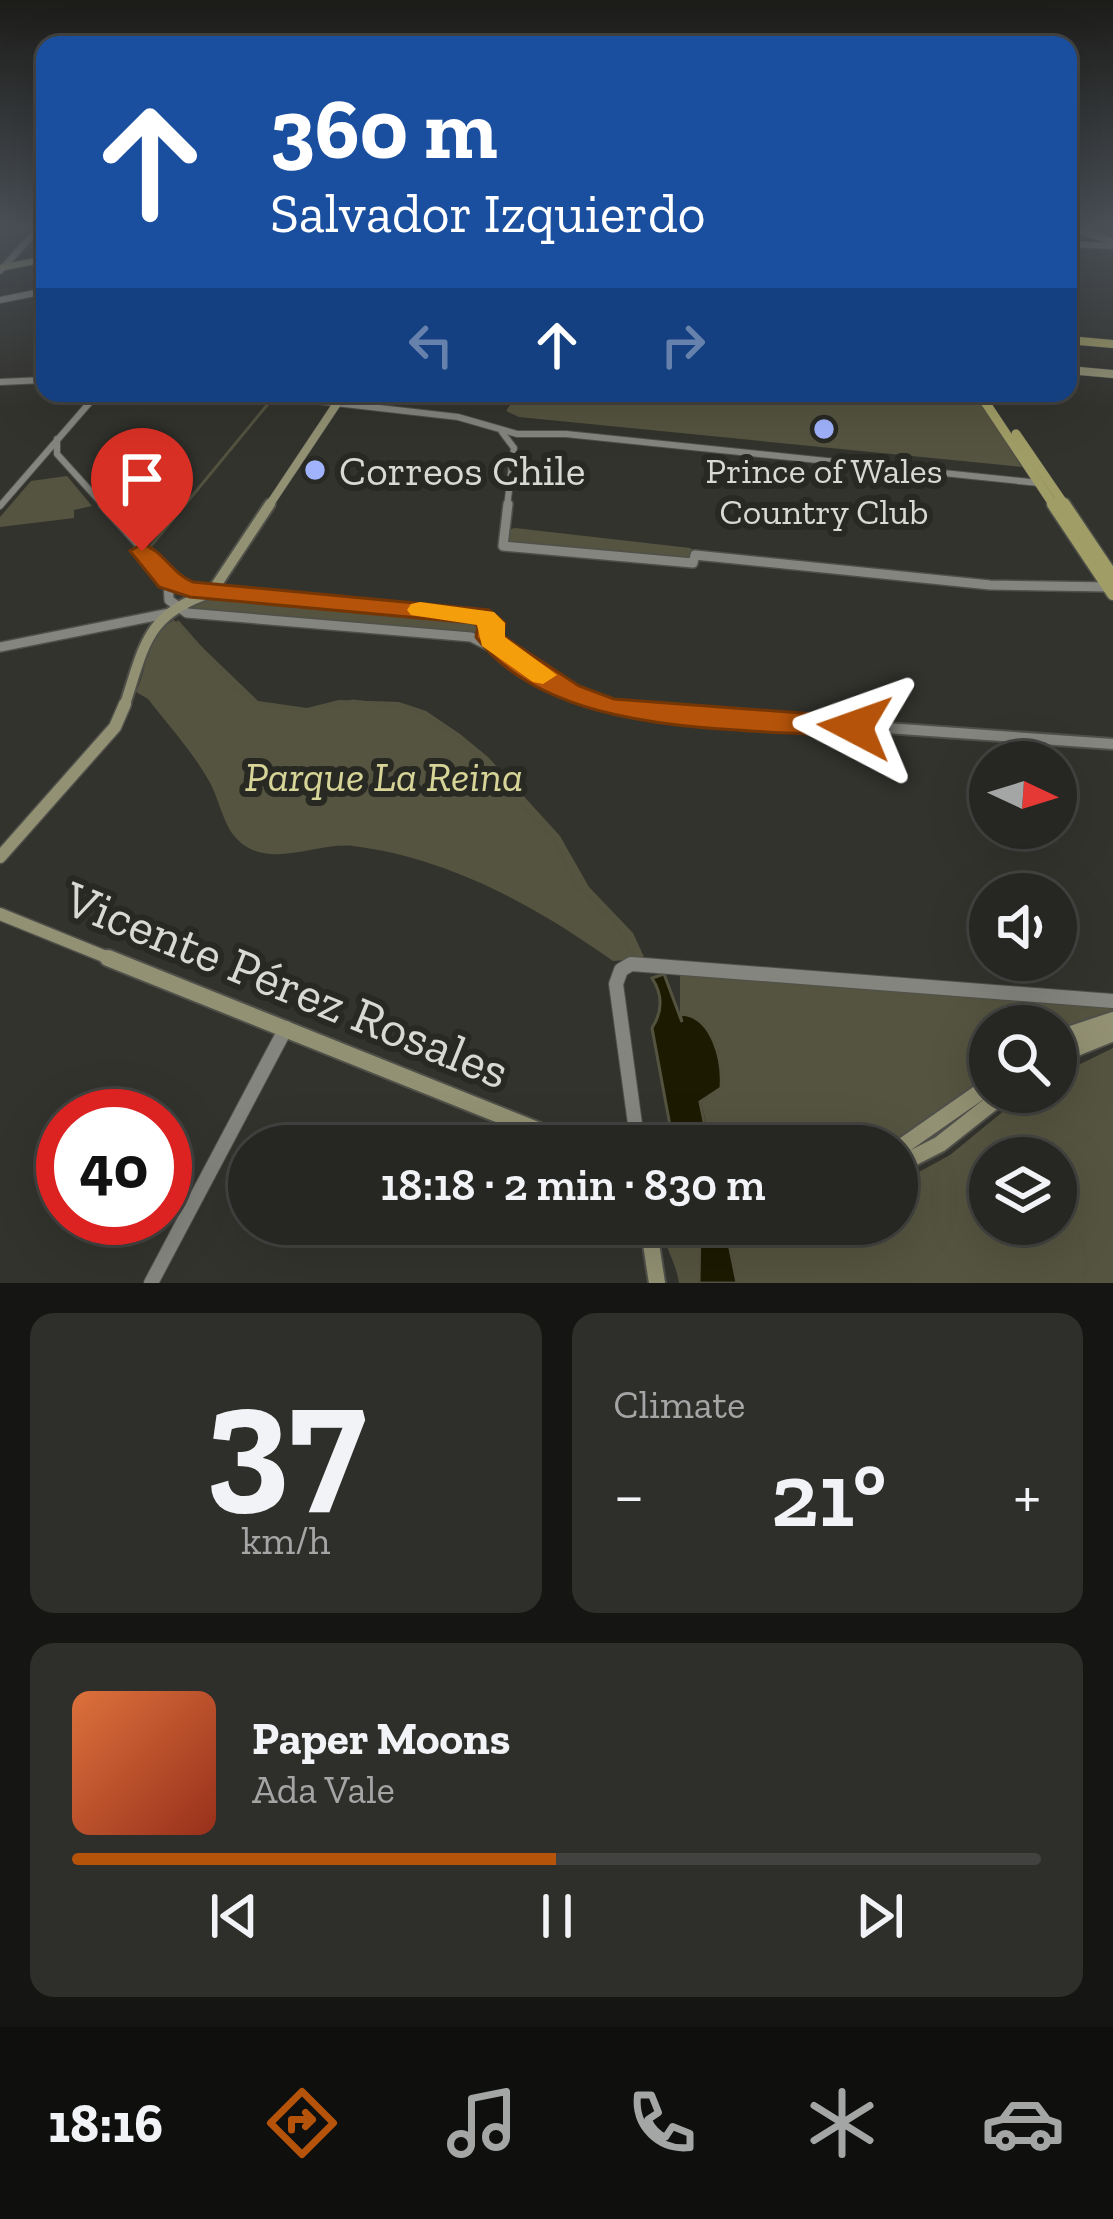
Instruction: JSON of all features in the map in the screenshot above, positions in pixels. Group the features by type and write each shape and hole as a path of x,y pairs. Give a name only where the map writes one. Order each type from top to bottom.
{"main road":[{"path":"1077,339 1113,342"},
{"path":"1077,371 1113,374"},
{"path":"986,402 1112,586"},
{"path":"995,402 1112,586"},
{"path":"0,857 110,735 126,704 148,623 213,592 337,404"},
{"path":"1039,483 1054,490"},
{"path":"134,669 155,631 178,612"},
{"name":"Vicente Pérez Rosales","path":"0,914 525,1125"},
{"path":"1077,1032 1113,1020"},
{"path":"1077,1048 1113,1033"},
{"path":"918,1138 969,1101"},
{"path":"918,1155 979,1113"},
{"path":"651,1245 657,1283"}],"street":[{"path":"0,300 36,293"},
{"path":"0,382 36,380"},
{"path":"0,506 90,402"},
{"path":"321,402 458,417 502,432 566,434 1039,483"},
{"path":"502,432 514,448 500,545 990,585 1112,586"},
{"path":"58,439 57,454 166,587 178,612 471,637 499,646 569,693 625,710 1113,744"},
{"path":"43,456 57,454"},
{"path":"166,587 480,616 499,646"},
{"path":"471,637 502,617"},
{"path":"0,646 148,623"},
{"path":"635,1125 616,984 624,968 650,962 1113,1001"},
{"path":"151,1283 286,1028"}],"green space":[{"name":"Prince of Wales Country Club","path":"512,402 980,402 1022,467 519,417 506,411"},
{"path":"67,476 92,506 74,510 74,518 0,527 0,517 31,481"},
{"path":"508,530 693,550 686,560 507,545"},
{"path":"216,594 486,621 484,635 478,636 187,609"},
{"name":"Parque La Reina","path":"174,620 258,701 307,708 339,700 399,702 426,711 460,734 488,757 560,836 589,887 633,933 645,959 613,961 490,887 423,861 353,846 277,854 249,848 232,833 196,760 148,699 136,692 152,643"},
{"path":"680,967 1113,1005 1113,1014 1077,1029 1077,1005 969,1005 969,1092 918,1129 918,1125 707,1125 701,1102 721,1088 720,1065 708,1031 680,1014"},
{"path":"1113,1048 1113,1283 737,1283 729,1245 918,1245 918,1173 969,1139 969,1245 1077,1245 1077,1137 972,1137 1001,1113 1077,1113 1077,1066"},
{"path":"666,1245 700,1245 699,1283 679,1283"}],"shaded area":[{"path":"664,974 682,1022 680,1014 691,1016 714,1041 721,1088 700,1102 705,1125 670,1125 652,1028 660,1003 652,978"},
{"path":"700,1245 729,1245 737,1283 699,1283"}],"waterway":[{"path":"151,546 270,402"},
{"path":"178,622 237,689 257,703 307,711 353,701 411,708 461,739 554,840 575,884 614,921 633,956"},
{"path":"1081,1235 1086,1259"},
{"path":"1082,1283 1087,1268"}],"slow traffic":[{"path":"420,610 485,618 491,623 491,640 543,675"}],"place":[{"name":"Prince of Wales Country Club","path":"824,429"},
{"name":"Correos Chile","path":"315,470"}],"route":[{"path":"142,551 168,581 190,590 480,616 491,623 491,640 499,646 569,693 611,708 855,727"}]}
